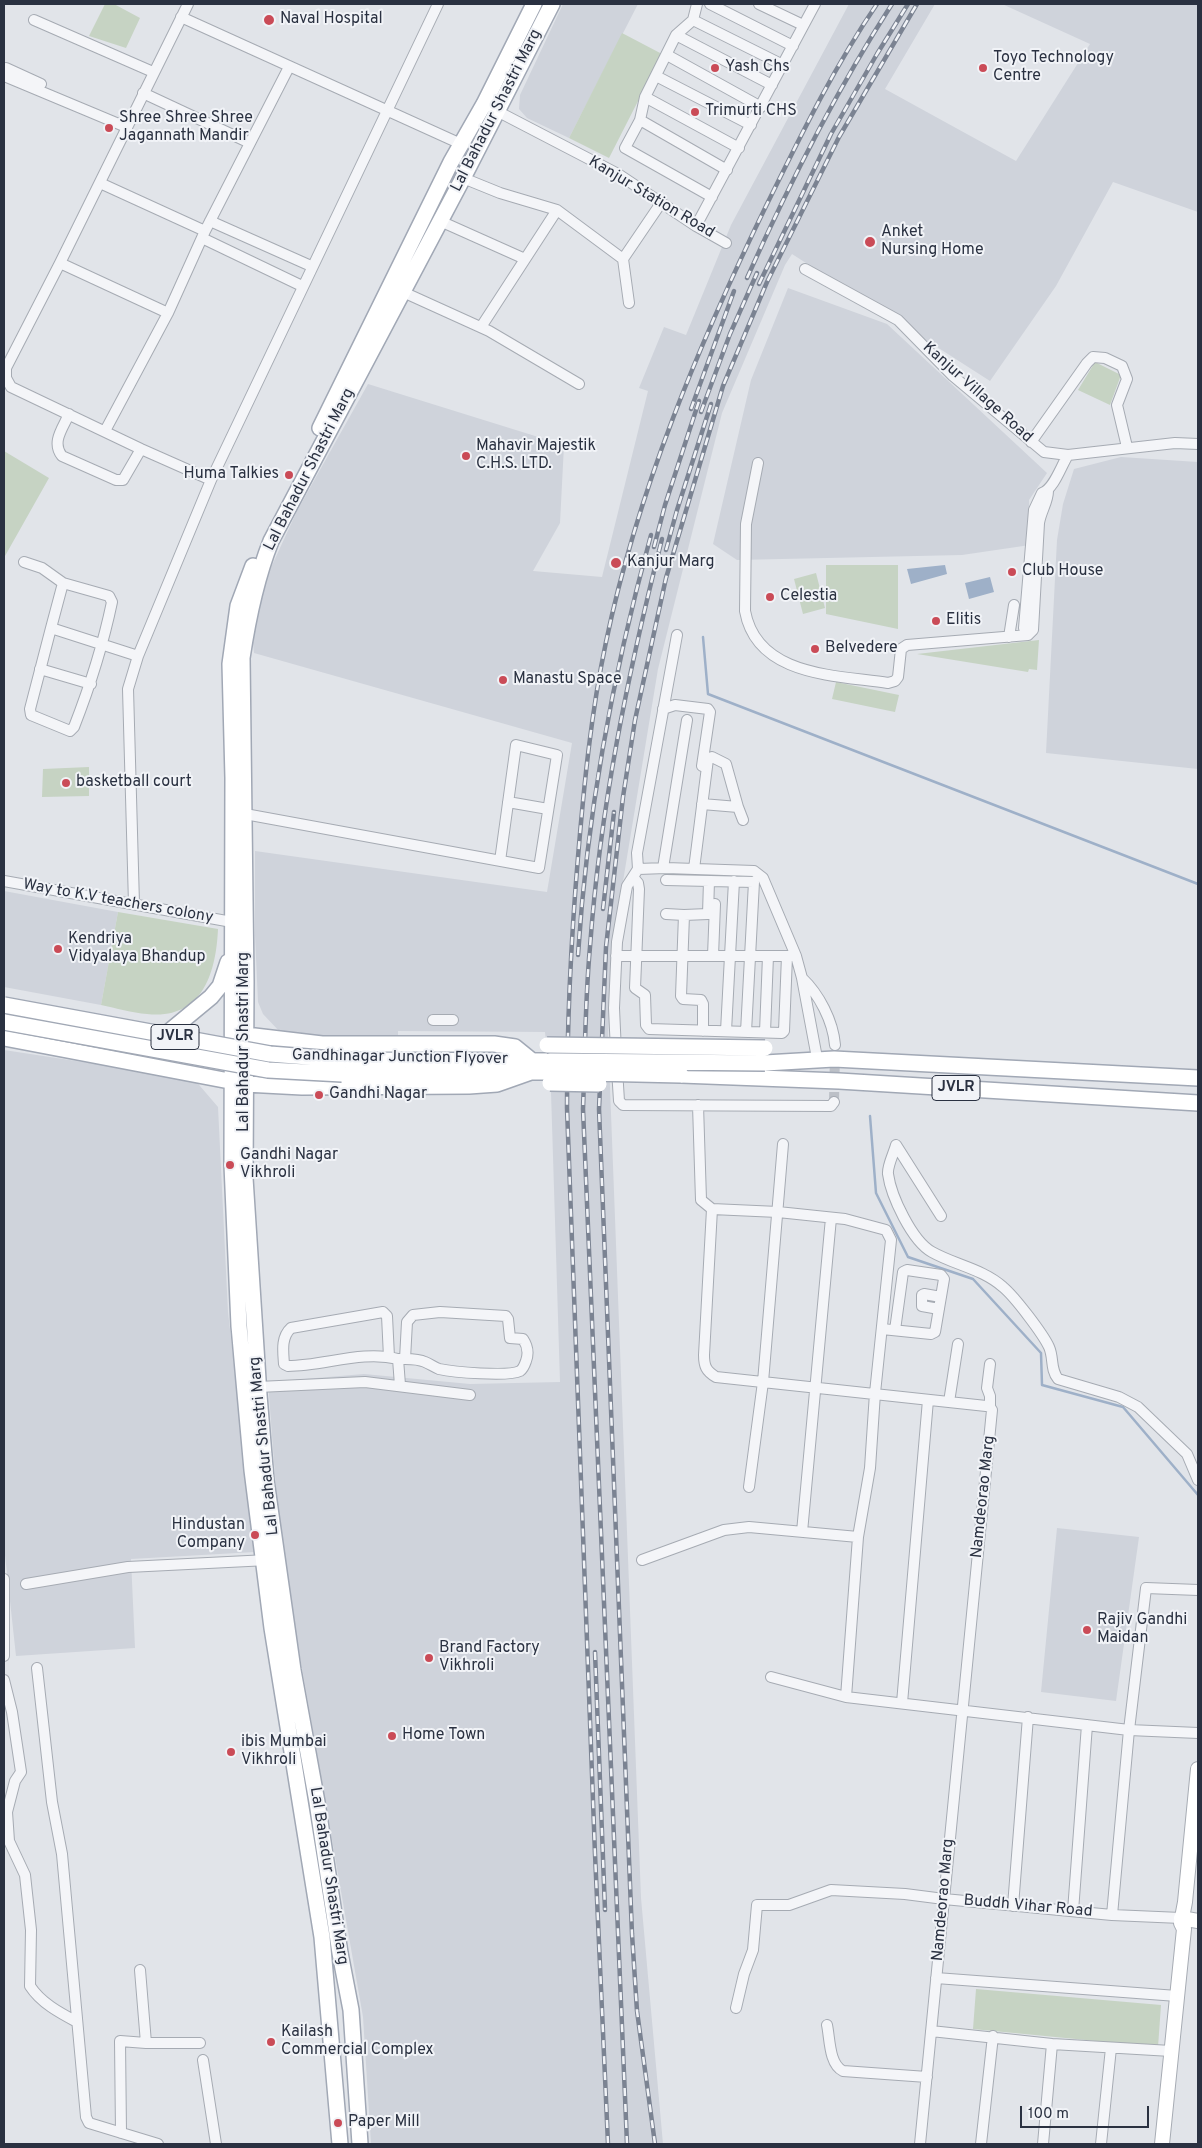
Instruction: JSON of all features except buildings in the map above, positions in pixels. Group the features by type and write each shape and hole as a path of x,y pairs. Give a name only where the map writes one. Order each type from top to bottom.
{"main road":[{"name":"Lal Bahadur Shastri Marg","path":"239,1038 232,949 233,778 230,664 238,606 255,561 287,494 461,144 484,104 534,4"},
{"name":"Lal Bahadur Shastri Marg","path":"271,1560 252,1470 241,1351 239,1038 244,814 242,658 248,618 262,563 291,502 463,178 552,4"},
{"path":"158,1041 211,996 220,986 232,949"},
{"path":"4,1006 8,1010 158,1041 213,1050 239,1038 322,1044 494,1044 515,1047 531,1066 550,1072"},
{"name":"Gandhinagar Junction Flyover","path":"4,1006 344,1067"},
{"name":"Gandhinagar Junction Flyover","path":"4,1022 268,1070 344,1067 531,1066"},
{"path":"4,1038 239,1082 302,1087 469,1086 497,1084 531,1066"},
{"name":"JVLR","path":"1198,1078 817,1058 801,1062 765,1056 548,1045 531,1066 550,1072 681,1080 714,1075 838,1080 1198,1103"},
{"name":"JVLR","path":"550,1072 765,1056"},
{"name":"Lal Bahadur Shastri Marg","path":"239,1178 266,1480 271,1560 272,1628 297,1733 348,1992 351,2010 360,2144"},
{"name":"Lal Bahadur Shastri Marg","path":"297,1733 322,1937 340,2144"},
{"path":"326,1993 348,1992"}],"street":[{"path":"188,4 6,368 6,378 11,387 211,480"},
{"path":"134,904 128,689 138,656 211,480 311,266 438,4"},
{"path":"697,4 693,20 676,35 645,97 640,120 625,148 712,197"},
{"path":"710,4 793,46"},
{"path":"759,4 803,25"},
{"path":"696,226 815,4"},
{"path":"181,17 386,112 461,144"},
{"path":"34,20 153,72"},
{"path":"693,20 782,65"},
{"path":"676,35 772,85"},
{"path":"667,55 761,107"},
{"path":"105,432 168,313 203,234 289,67"},
{"path":"5,72 40,86 126,127"},
{"path":"656,76 751,125"},
{"path":"143,93 250,143"},
{"path":"645,97 739,148"},
{"name":"Kanjur Station Road","path":"484,104 618,174 696,226 726,243"},
{"path":"640,120 727,170"},
{"path":"463,178 500,194 557,210 624,259"},
{"path":"100,183 302,286"},
{"path":"629,303 624,259 661,203"},
{"path":"481,327 557,210"},
{"path":"210,220 311,266"},
{"path":"440,221 525,259"},
{"path":"60,263 168,313"},
{"name":"Kanjur Village Road","path":"805,269 898,320 953,376 1044,452 1068,455 1175,443 1198,444"},
{"path":"403,292 481,327 579,384"},
{"path":"1031,442 1094,357 1105,358 1122,366 1128,379 1117,406 1128,447"},
{"path":"69,414 56,442 62,456 116,480 123,480 141,449"},
{"path":"758,463 746,524 745,611 748,622 757,638 776,658 804,670 888,683 895,681 898,677 901,649 907,645 1028,635 1033,630 1034,510 1042,493 1048,491 1068,455"},
{"path":"24,562 42,568 63,583 109,596 112,602 103,644 91,684 74,727 70,731 30,715 63,583"},
{"path":"1009,637 1014,605"},
{"path":"51,628 138,656"},
{"path":"677,635 637,853 635,873 639,890 635,988 645,995 646,1025 648,1029 782,1033 784,1031 791,956"},
{"path":"40,669 91,684"},
{"path":"663,709 675,704 708,709 710,712 691,868"},
{"path":"663,868 687,720"},
{"path":"244,814 500,861 539,868 557,755 516,745 500,861"},
{"path":"691,868 708,759 712,757 726,764 743,820"},
{"path":"508,802 548,809"},
{"path":"702,804 738,807"},
{"path":"834,1102 831,1106 623,1105 619,1101 614,1030 616,956 627,886 635,873 663,868 754,871 762,878 791,956 802,978 817,996 834,1031 835,1045"},
{"path":"666,880 754,882 746,1032"},
{"path":"712,881 713,956"},
{"path":"726,1031 734,881"},
{"name":"Way to K.V teachers colony","path":"4,882 232,922"},
{"path":"666,914 711,914"},
{"path":"684,915 681,996 683,999 701,1000 703,1004 703,1030"},
{"path":"616,956 791,956"},
{"path":"765,1032 768,956"},
{"path":"802,978 817,1058"},
{"path":"433,1020 453,1020"},
{"path":"698,1105 701,1200 712,1210 778,1212 845,1220 886,1230 891,1240 875,1393 870,1468 858,1537 846,1697"},
{"path":"749,1487 763,1382 784,1144"},
{"path":"941,1216 896,1145 888,1172 897,1202 916,1237 931,1251 978,1271 1004,1287 1041,1333 1050,1349 1052,1372 1058,1379 1119,1396 1138,1407 1187,1454 1198,1480"},
{"path":"712,1210 704,1364 708,1372 716,1377 990,1406"},
{"path":"802,1532 831,1218"},
{"path":"882,1329 932,1334 935,1332 944,1279 941,1275 907,1270 903,1272 895,1330"},
{"path":"939,1309 922,1306 922,1295 941,1297"},
{"path":"397,1358 406,1322 413,1315 426,1312 506,1316 510,1338 523,1339 527,1352 527,1360 523,1368 520,1371 512,1372 468,1373 437,1368 423,1361 397,1358 361,1357 288,1366 284,1364 284,1341 287,1331 291,1328 383,1312 387,1316 397,1358 400,1386"},
{"path":"949,1402 958,1344"},
{"name":"Namdeorao Marg","path":"920,2144 993,1414 987,1388 990,1364"},
{"path":"258,1387 365,1382 470,1395"},
{"path":"902,1703 928,1400"},
{"path":"642,1560 724,1530 749,1527 858,1537"},
{"path":"26,1584 128,1567 271,1560"},
{"path":"4,1579 4,1656"},
{"path":"1112,1915 1129,1730 1146,1588 1198,1590"},
{"path":"36,1668 52,1802 62,1854 86,2117 90,2123 158,2144"},
{"path":"771,1677 846,1697 962,1709 1129,1730 1198,1733"},
{"path":"4,1680 12,1712 21,1772 16,1781 7,1812 10,1842 25,1875 31,1930 30,1986 34,1992 58,2012 77,2022"},
{"path":"1014,1906 1028,1717"},
{"path":"1073,1911 1087,1724"},
{"path":"1189,1922 1185,1902 1198,1770"},
{"path":"1162,2144 1177,1996 1198,1860"},
{"name":"Buddh Vihar Road","path":"736,2008 744,1974 753,1950 757,1905 789,1905 831,1890 906,1894 1189,1922"},
{"path":"140,1970 146,2043"},
{"path":"936,1978 1177,1996"},
{"path":"827,2025 833,2059 837,2068 843,2071 927,2077"},
{"path":"931,2031 993,2036 1052,2044 1171,2051"},
{"path":"981,2144 993,2036"},
{"path":"121,2133 120,2041 146,2043 200,2042"},
{"path":"1043,2144 1052,2044"},
{"path":"1100,2144 1111,2048"},
{"path":"203,2060 216,2144"}],"shaded area":[{"path":"563,4 638,4 569,138 527,118 519,109 520,95"},
{"path":"849,4 935,4 885,89 1016,161 1090,44 1002,4 1198,4 1198,212 1113,182 1056,286 990,381 792,254 785,265 722,413 658,669 613,942 608,1035 641,1898 663,2144 371,2144 363,2017 280,1542 268,1382 364,1374 470,1384 560,1382 551,1092 545,1032 398,1031 398,1038 308,1039 280,1032 263,1014 258,1002 255,935 255,851 547,892 572,743 254,653 252,635 268,574 297,511 368,384 564,445 560,523 533,571 602,577 648,391 639,388 664,327 686,335 731,225"},
{"path":"788,288 887,324 1047,473 1029,500 1030,545 962,555 737,560 713,544 751,380"},
{"path":"1121,457 1198,462 1198,769 1046,753 1057,540 1063,504 1074,469"},
{"name":"Kendriya Vidyalaya Bhandup","path":"4,891 118,912 101,1005 4,987"},
{"path":"4,1050 194,1079 218,1107 228,1312 255,1552 131,1559 135,1648 16,1656 4,1546"},
{"name":"Rajiv Gandhi Maidan","path":"1057,1528 1139,1537 1116,1701 1041,1692"}],"green space":[{"path":"105,4 114,4 140,18 126,48 89,36"},
{"path":"622,33 662,54 609,158 569,138"},
{"path":"1095,362 1121,375 1110,405 1078,390"},
{"path":"4,451 49,478 5,556 4,581"},
{"path":"826,565 898,565 898,629 826,614"},
{"path":"816,573 825,608 803,614 794,579"},
{"path":"1039,640 1037,670 1029,669 1028,672 917,654"},
{"path":"836,682 899,695 895,712 832,699"},
{"name":"basketball court","path":"89,767 89,796 42,797 43,769"},
{"path":"118,912 218,929 214,963 209,978 193,1002 181,1010 165,1014 130,1012 101,1005"},
{"path":"976,1989 1161,2005 1158,2047 973,2029"}],"water":[{"path":"945,565 947,574 911,584 907,569"},
{"path":"990,577 994,592 969,599 965,583"}],"waterway":[{"path":"703,637 708,694 1198,884"},
{"path":"870,1116 876,1193 908,1257 973,1279 1041,1353 1042,1385 1123,1407 1198,1495"}],"tunnel":[{"path":"834,1102 835,1053"}],"railway":[{"path":"608,2144 595,1854 567,1108 573,919 589,749 596,695 619,585 653,473 673,418 718,310 767,204 832,77 877,4"},
{"path":"747,278 814,138 871,37 892,4"},
{"path":"759,284 831,134 908,4"},
{"path":"655,2144 637,2011 632,1934 599,1109 606,947 623,797 635,720 666,578 723,386 767,282 839,137 917,4"},
{"path":"701,412 730,334 757,273"},
{"path":"691,409 734,291"},
{"path":"654,547 665,505 699,401"},
{"path":"666,550 711,404"},
{"path":"578,955 588,849 604,744 625,639 651,535"},
{"path":"627,2144 583,1109 588,967 608,792 627,690 662,539"},
{"path":"603,909 614,812"},
{"path":"595,1652 605,1910"}],"place":[{"name":"Naval Hospital","path":"269,20"},
{"name":"Yash Chs","path":"715,68"},
{"name":"Toyo Technology Centre","path":"983,68"},
{"name":"Trimurti CHS","path":"695,112"},
{"name":"Shree Shree Shree Jagannath Mandir","path":"109,128"},
{"name":"Anket Nursing Home","path":"870,242"},
{"name":"Mahavir Majestik C.H.S. LTD.","path":"466,456"},
{"name":"Huma Talkies","path":"289,475"},
{"name":"Kanjur Marg","path":"616,563"},
{"name":"Club House","path":"1012,572"},
{"name":"Celestia","path":"770,597"},
{"name":"Elitis","path":"936,621"},
{"name":"Belvedere","path":"815,649"},
{"name":"Manastu Space","path":"503,680"},
{"name":"basketball court","path":"66,783"},
{"name":"Kendriya Vidyalaya Bhandup","path":"58,949"},
{"name":"Gandhi Nagar","path":"319,1095"},
{"name":"Gandhi Nagar Vikhroli","path":"230,1165"},
{"name":"Hindustan Company","path":"255,1535"},
{"name":"Rajiv Gandhi Maidan","path":"1087,1630"},
{"name":"Brand Factory Vikhroli","path":"429,1658"},
{"name":"Home Town","path":"392,1736"},
{"name":"ibis Mumbai Vikhroli","path":"231,1752"},
{"name":"Kailash Commercial Complex","path":"271,2042"},
{"name":"Paper Mill","path":"338,2123"}]}
